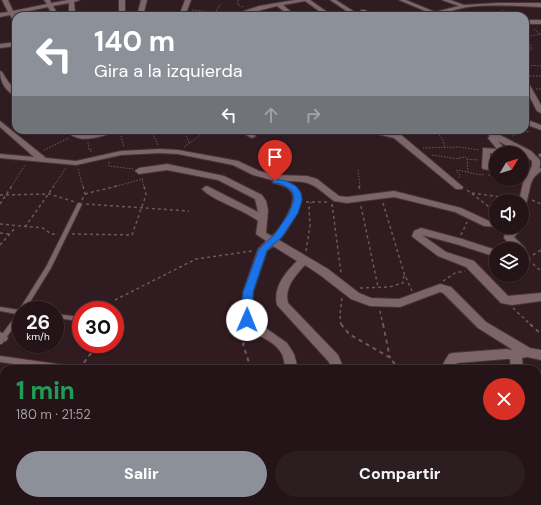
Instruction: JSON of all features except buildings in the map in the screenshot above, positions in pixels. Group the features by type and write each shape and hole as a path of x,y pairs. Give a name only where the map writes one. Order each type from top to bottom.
{"street":[{"path":"0,15 12,13 5,0"},
{"path":"47,0 54,12"},
{"path":"17,12 73,0 72,12"},
{"path":"122,0 122,12"},
{"path":"141,12 144,0"},
{"path":"184,10 188,0"},
{"path":"245,12 272,3 279,4 302,0"},
{"path":"307,0 324,12"},
{"path":"333,0 352,12"},
{"path":"402,0 429,12"},
{"path":"444,0 466,6"},
{"path":"279,4 288,12"},
{"path":"442,12 466,6 500,4 541,5"},
{"path":"529,22 541,22"},
{"path":"0,46 12,44"},
{"path":"0,73 6,84 12,90"},
{"path":"529,89 541,111"},
{"path":"0,123 32,156"},
{"path":"529,123 538,129"},
{"path":"76,134 80,136 93,134"},
{"path":"248,134 252,136"},
{"path":"393,134 413,148 420,156 459,187"},
{"path":"487,134 495,140 502,150 495,152 486,150 486,167 489,167"},
{"path":"492,134 528,153 536,160 536,166 527,183 524,194"},
{"path":"1,155 32,156 44,160 73,163 94,160 125,152 178,152 235,163 267,180 283,182 293,188 297,193 298,202 293,213 278,236 264,249 248,292 247,320 257,330 280,342 284,347 291,365"},
{"path":"141,175 168,167 221,178 259,197 263,202 261,234 303,261 324,272 355,296 370,302 400,303 440,288 447,290 482,324 527,352 541,355"},
{"path":"256,173 275,178 304,178 314,181 337,199 359,199 394,194 458,210 489,224"},
{"path":"206,189 252,212 262,220"},
{"path":"489,252 459,241 421,231 417,233 418,236 436,251 467,263 505,300 512,301 541,297"},
{"path":"510,234 509,238 513,242"},
{"path":"303,261 293,271 281,292 280,298 283,305 334,359 336,365"},
{"path":"449,365 453,358 506,354 515,355 527,352"},
{"path":"515,355 516,365"}],"lane":[{"path":"530,178 541,169"},
{"path":"27,301 48,268 80,204"},
{"path":"0,309 12,310"},
{"path":"1,339 12,324"},
{"path":"0,360 39,365"}],"path":[{"path":"184,10 216,12 221,4"},
{"path":"466,6 480,12"},
{"path":"529,36 541,34"},
{"path":"529,39 532,49 529,51"},
{"path":"529,66 541,66"},
{"path":"529,76 541,76"},
{"path":"120,134 125,152"},
{"path":"153,134 160,151"},
{"path":"186,134 189,143"},
{"path":"178,152 202,134"},
{"path":"438,134 445,143 445,148"},
{"path":"501,139 520,134"},
{"path":"0,204 32,156 80,136 88,142 89,150 91,149 92,155 90,156 94,157 94,160"},
{"path":"413,148 459,147 486,150"},
{"path":"420,156 450,157 459,159 458,158 466,157 467,159 486,161"},
{"path":"111,159 108,163 109,166 141,175"},
{"path":"467,159 468,172"},
{"path":"25,227 73,163"},
{"path":"73,163 84,194 80,204"},
{"path":"358,170 359,199 378,286"},
{"path":"451,180 459,178 460,175 456,170 481,175 486,174"},
{"path":"84,194 141,175"},
{"path":"0,224 43,228 52,234 132,235 146,195 141,175"},
{"path":"459,187 461,185 489,208"},
{"path":"470,193 489,195"},
{"path":"0,195 49,194 80,204 189,211"},
{"path":"381,196 404,273 414,293 408,295 400,303"},
{"path":"529,201 541,204"},
{"path":"298,202 332,202 342,284 340,284 339,315 341,326 381,354 390,358 396,365"},
{"path":"303,261 308,247 310,233 309,208 311,202"},
{"path":"459,241 469,216"},
{"path":"0,245 16,226"},
{"path":"0,233 9,234"},
{"path":"115,300 196,259 264,249"},
{"path":"529,262 541,271"},
{"path":"440,288 443,280 455,273 460,272"},
{"path":"359,288 378,286 389,287 403,283 404,273"},
{"path":"505,300 528,324 541,334"},
{"path":"378,303 390,358"},
{"path":"250,365 243,344 252,338 257,330"},
{"path":"82,365 91,353"}],"route":[{"path":"247,320 248,292 264,249 278,236 293,213 298,200 297,193 293,188 283,182 275,181"}]}
